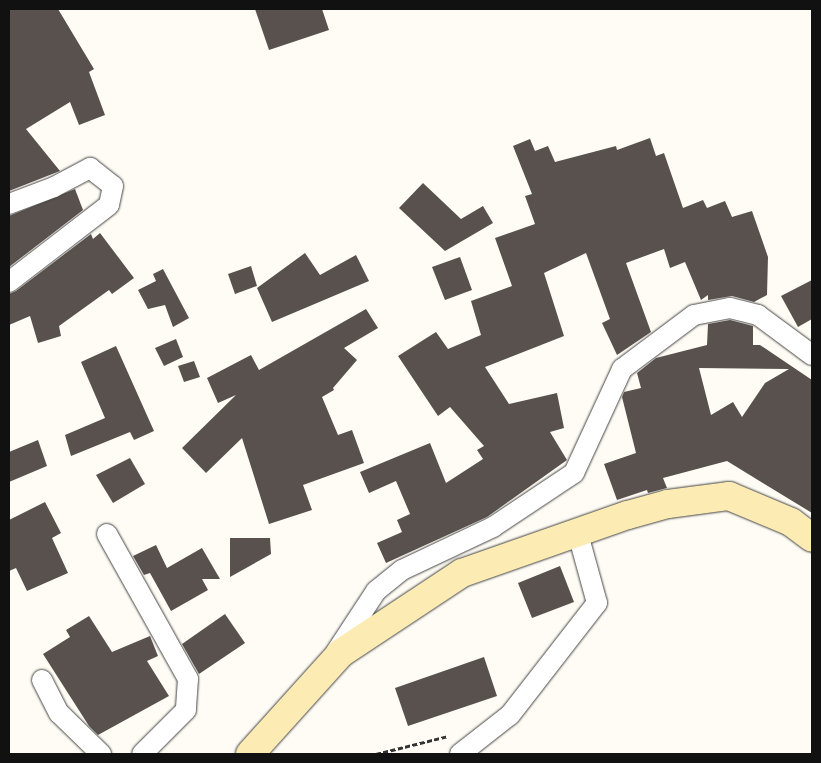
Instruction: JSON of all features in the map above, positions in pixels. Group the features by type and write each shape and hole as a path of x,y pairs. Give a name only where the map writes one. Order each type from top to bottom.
{"main road":[{"path":"250,754 341,653 462,573 668,504 729,496 791,522 812,538"}],"street":[{"path":"9,204 54,187 90,168 113,186 109,206 9,282"},
{"path":"324,671 376,590 402,570 493,527 574,474 622,369 694,315 730,308 758,315 812,355"},
{"path":"107,534 188,679 186,710 142,754"},
{"path":"460,754 510,715 598,603 578,534"},
{"path":"42,680 59,713 101,754"}],"path":[{"path":"376,754 453,735"}],"building":[{"path":"9,9 58,9 94,69 89,72 105,115 79,125 70,102 26,129 60,171 9,191"},
{"path":"255,9 322,9 329,30 269,50"},
{"path":"650,138 656,156 664,153 683,208 703,200 707,208 725,201 732,217 752,211 768,257 767,295 754,302 732,296 708,300 708,295 701,300 685,262 670,268 664,249 626,263 651,332 617,355 602,323 610,319 586,253 544,273 564,336 485,367 509,404 557,393 564,428 550,432 567,460 487,517 386,563 377,543 402,532 397,520 410,514 396,481 369,493 360,472 430,443 446,483 483,459 477,450 484,446 450,407 438,416 398,356 436,332 448,349 481,335 471,301 512,286 495,238 535,224 525,196 532,194 513,146 530,139 535,151 548,146 555,162 616,146 617,150"},
{"path":"423,183 461,219 483,206 493,223 445,251 399,208"},
{"path":"75,189 83,210 9,267 9,216"},
{"path":"100,233 134,278 112,294 109,290 59,326 61,336 38,343 30,316 9,325 9,294 16,291 91,234 93,239"},
{"path":"305,253 320,275 356,255 369,281 272,322 257,288"},
{"path":"460,257 472,290 445,300 432,267"},
{"path":"251,266 257,286 235,294 228,274"},
{"path":"163,269 189,318 173,327 165,305 148,309 138,290 156,281 153,274"},
{"path":"812,280 812,319 798,327 781,296"},
{"path":"366,309 378,328 344,348 357,360 333,388 334,390 322,397 338,435 352,430 364,463 303,485 312,510 269,524 242,438 206,473 182,448 236,395 218,403 207,378 251,355 259,370"},
{"path":"730,320 753,326 753,345 760,345 812,380 812,513 727,461 663,478 667,488 648,493 647,490 617,500 604,464 636,453 622,397 624,392 641,388 637,373 656,358 707,345 708,324","holes":["699,368 789,369 765,383 742,417 733,402 711,415"]},
{"path":"176,339 183,357 164,366 155,348"},
{"path":"116,346 154,431 134,440 130,432 71,456 65,435 105,418 81,362"},
{"path":"194,361 200,377 184,382 178,366"},
{"path":"38,440 47,466 9,482 9,452"},
{"path":"130,458 145,484 113,503 96,475"},
{"path":"45,502 61,533 52,538 68,573 27,591 16,568 9,571 9,520"},
{"path":"230,538 270,538 271,554 230,577"},
{"path":"156,545 167,568 202,548 220,579 202,579 208,590 171,611 150,573 144,575 133,556"},
{"path":"560,566 574,602 532,618 518,583"},
{"path":"225,614 245,643 199,674 182,644"},
{"path":"89,616 112,652 150,636 158,656 147,661 169,696 98,735 89,726 43,654 70,637 66,630"},
{"path":"484,657 497,696 408,726 395,688"}]}
